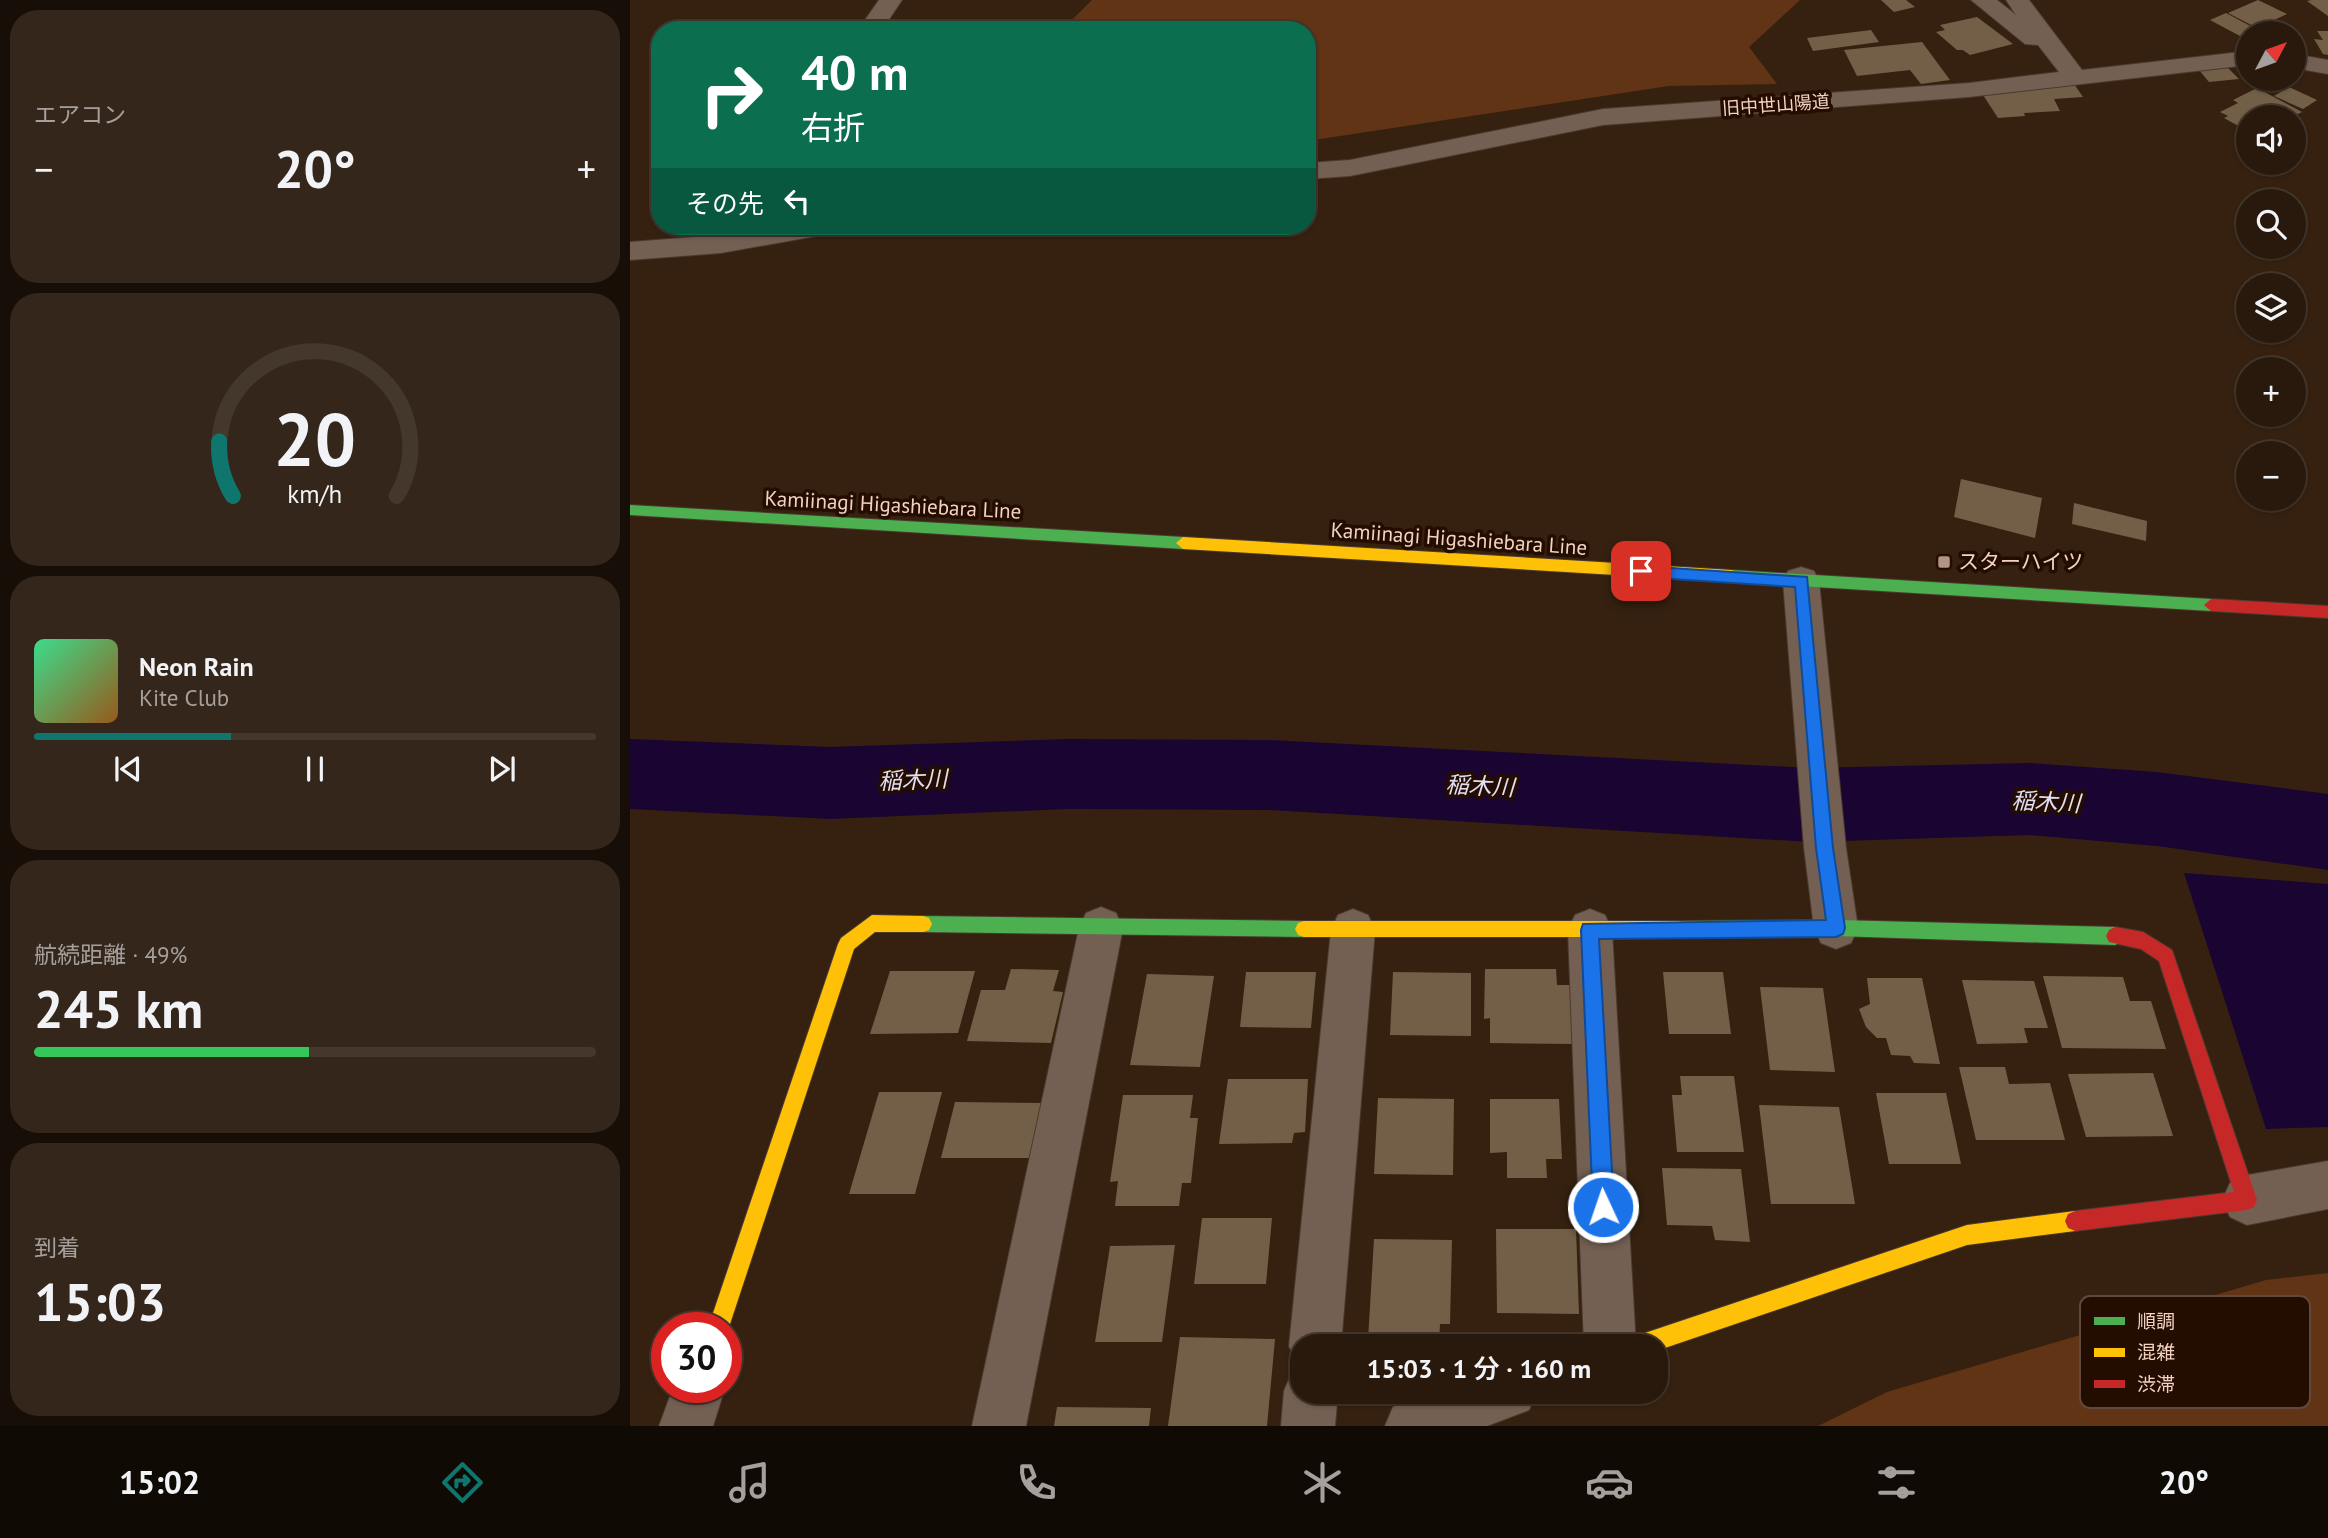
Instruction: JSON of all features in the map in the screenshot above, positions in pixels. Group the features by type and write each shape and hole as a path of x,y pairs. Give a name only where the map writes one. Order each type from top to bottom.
{"street":[{"path":"876,21 891,0"},
{"path":"1982,0 2057,56"},
{"path":"2017,0 2057,56 2076,77"},
{"name":"旧中世山陽道","path":"1316,170 1350,168 1602,117 1969,90 2236,59"},
{"path":"2306,63 2328,68"},
{"path":"630,251 729,235"},
{"name":"Kamiinagi Higashiebara Line","path":"630,510 2328,612"},
{"path":"1801,581 1825,848 1836,928"},
{"path":"724,1312 847,944 872,923 1353,930 1836,928 2136,937 2153,944 2166,956 2246,1200"},
{"path":"999,1426 1101,928"},
{"path":"1316,1334 1353,930"},
{"path":"1590,930 1609,1334"},
{"path":"1668,1336 1967,1235 2246,1200 2328,1185"},
{"path":"686,1426 694,1403"},
{"path":"1308,1426 1310,1404"},
{"path":"1412,1426 1474,1404"}],"shaded area":[{"path":"1092,0 1800,0 1749,47 1777,84 1669,86 1316,140 1316,21 1071,21"},
{"path":"2184,873 2328,884 2328,1127 2266,1129"},
{"path":"2328,1273 2328,1426 1818,1426 1887,1392 2080,1335 2080,1408 2310,1408 2310,1296 2212,1296 2266,1280"}],"building":[{"path":"1881,0 1906,0 1915,7 1894,12"},
{"path":"2258,0 2287,14 2272,21 2243,21 2228,13"},
{"path":"2312,0 2328,0 2328,16 2307,1"},
{"path":"2226,13 2241,21 2236,21 2236,34 2210,20"},
{"path":"1977,17 2013,44 1970,55 1963,50 1957,50 1936,32 1945,30 1940,25"},
{"path":"1871,30 1879,42 1813,51 1807,38"},
{"path":"2317,31 2328,31 2328,55 2323,54 2314,39 2323,40"},
{"path":"1922,42 1950,80 1921,84 1910,70 1857,76 1844,50"},
{"path":"2228,68 2236,79 2209,82 2199,70"},
{"path":"2074,84 2083,97 2054,99 2060,111 2024,113 2025,116 1998,118 1983,95"},
{"path":"2251,91 2263,91 2289,105 2236,105 2236,125 2224,118 2228,116 2220,112 2238,103 2233,100"},
{"path":"2282,91 2298,91 2317,100 2306,107 2274,96"},
{"path":"1961,479 2042,498 2035,538 1954,517"},
{"path":"2074,503 2147,521 2146,541 2072,524"},
{"path":"1011,969 1059,970 1053,991 1063,992 1051,1043 967,1041 981,990 1005,990"},
{"path":"1485,969 1556,969 1557,985 1573,985 1575,1044 1490,1043 1490,1018 1484,1019"},
{"path":"890,971 975,971 958,1033 870,1034"},
{"path":"1246,972 1316,972 1311,1028 1240,1027"},
{"path":"1393,972 1471,973 1471,1036 1390,1035"},
{"path":"1663,972 1723,972 1731,1034 1669,1034"},
{"path":"1147,974 1214,976 1200,1067 1130,1065"},
{"path":"2043,976 2123,977 2130,1001 2151,1001 2166,1049 2062,1048"},
{"path":"1867,978 1922,978 1940,1064 1914,1063 1910,1056 1891,1055 1886,1038 1877,1038 1866,1027 1859,1009 1870,1004"},
{"path":"1962,980 2034,981 2048,1028 2024,1028 2028,1043 1977,1044"},
{"path":"1760,987 1823,988 1835,1072 1770,1070"},
{"path":"1959,1067 2005,1067 2009,1084 2050,1083 2065,1140 1976,1140"},
{"path":"2153,1073 2173,1136 2086,1137 2068,1074"},
{"path":"1680,1076 1734,1076 1744,1152 1677,1152 1672,1095 1682,1095"},
{"path":"1228,1079 1308,1079 1305,1132 1294,1133 1292,1143 1219,1144"},
{"path":"879,1092 942,1092 915,1194 849,1194"},
{"path":"1876,1093 1946,1093 1961,1164 1889,1164"},
{"path":"1123,1095 1193,1095 1190,1118 1198,1118 1191,1183 1182,1183 1179,1206 1115,1206 1118,1181 1110,1182"},
{"path":"1378,1098 1454,1099 1453,1175 1374,1174"},
{"path":"1490,1099 1559,1099 1562,1159 1546,1159 1547,1178 1507,1178 1507,1152 1490,1153"},
{"path":"955,1102 1043,1103 1030,1158 941,1158"},
{"path":"1759,1105 1839,1107 1855,1204 1771,1204"},
{"path":"1662,1168 1741,1169 1750,1242 1715,1240 1712,1226 1667,1225"},
{"path":"1202,1218 1272,1218 1266,1284 1194,1284"},
{"path":"1496,1229 1576,1229 1579,1314 1497,1313"},
{"path":"1374,1239 1452,1240 1450,1324 1440,1324 1439,1334 1368,1334"},
{"path":"1175,1245 1162,1342 1095,1342 1110,1246"},
{"path":"1180,1337 1275,1339 1267,1426 1168,1426"},
{"path":"1057,1407 1151,1408 1149,1426 1054,1426"}],"waterway":[{"name":"稲木川","path":"630,774 830,783 1068,774 1270,775 1811,805 2029,799 2157,809 2328,832"}],"traffic: fast":[{"path":"630,510 1183,543"},
{"path":"1732,576 2211,605"},
{"path":"923,924 1304,929"},
{"path":"1679,929 1836,928 2115,936"}],"traffic: slow":[{"path":"1183,543 1732,576"},
{"path":"724,1312 847,944 872,923 923,924"},
{"path":"1304,929 1679,929"},
{"path":"1668,1336 1967,1235 2075,1221"}],"traffic: jam":[{"path":"2211,605 2328,612"},
{"path":"2075,1221 2247,1200 2166,956 2143,941 2115,936"}],"place":[{"name":"スターハイツ","path":"1944,562"}],"route":[{"path":"1603,1207 1590,930 1836,928 1825,848 1801,581 1641,571"}]}
